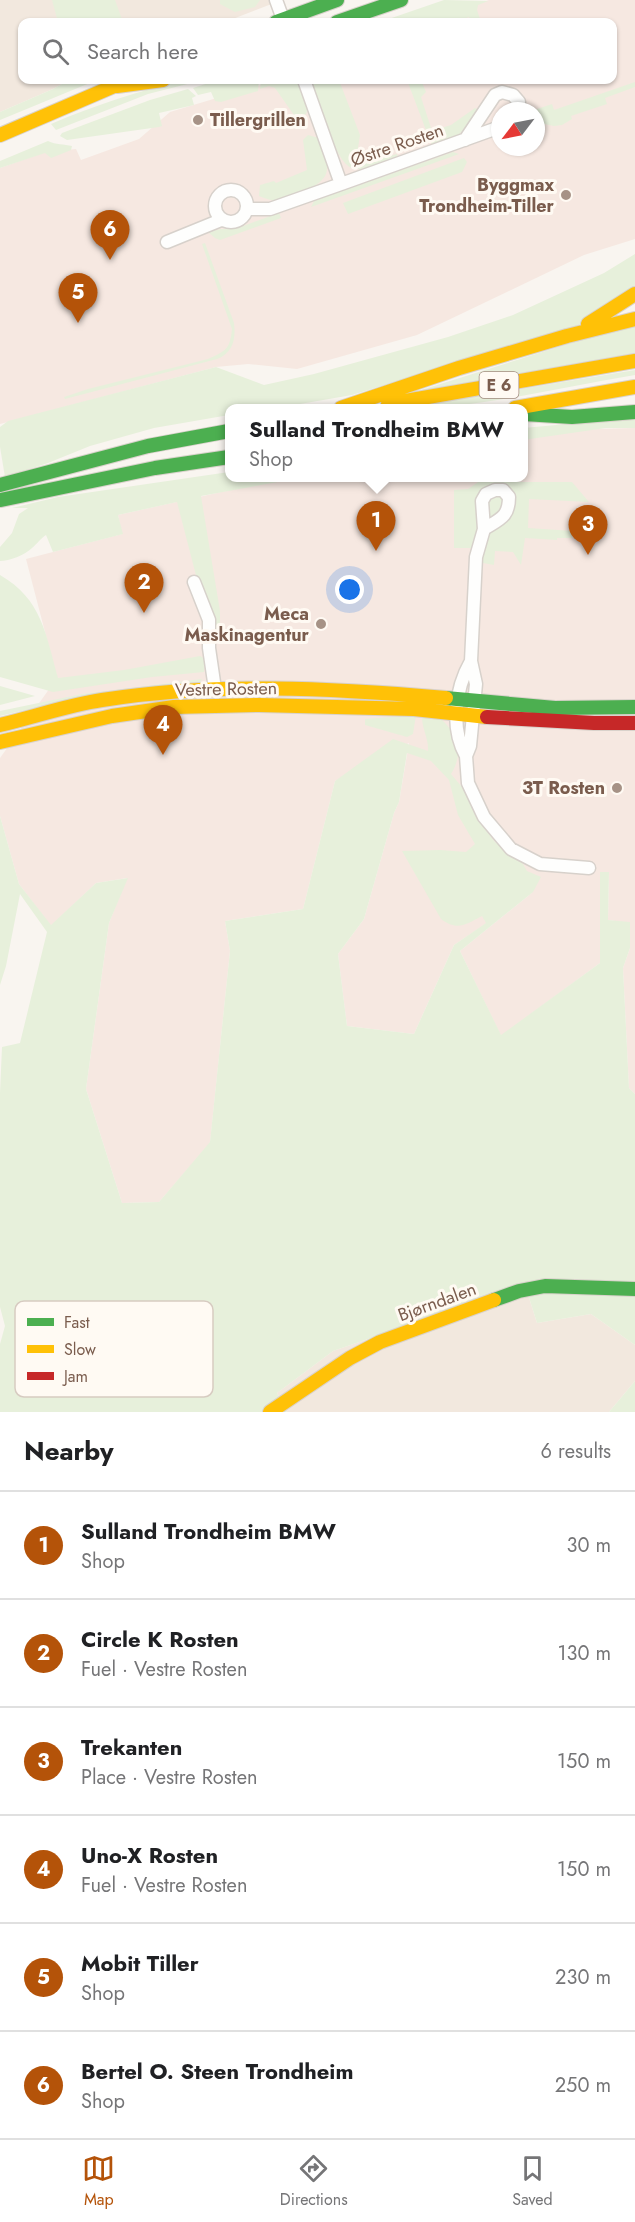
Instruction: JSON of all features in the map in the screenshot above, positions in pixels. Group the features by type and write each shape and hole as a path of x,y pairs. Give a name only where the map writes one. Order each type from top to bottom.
{"main road":[{"path":"291,18 337,0"},
{"path":"348,18 400,0"},
{"path":"0,135 120,84"},
{"name":"E 6","path":"567,336 635,294"},
{"name":"E 6","path":"353,404 459,368 567,336 635,319"},
{"name":"E 6","path":"386,404 635,362"},
{"name":"E 6","path":"528,406 635,387"},
{"name":"E 6","path":"528,414 572,417 635,412"},
{"path":"0,485 148,446 225,432"},
{"path":"0,500 155,468 225,458"},
{"name":"Vestre Rosten","path":"0,725 100,700 183,690 215,689 365,691 555,708 635,707"},
{"name":"Vestre Rosten","path":"0,742 112,716 174,707 280,705 414,709 474,716 635,723"},
{"name":"Bjørndalen","path":"270,1412 350,1358 380,1342 519,1291 544,1286 635,1289"}],"street":[{"path":"276,0 280,18"},
{"name":"Østre Rosten","path":"305,84 341,184"},
{"name":"Østre Rosten","path":"465,140 495,96 502,92 513,95 519,102"},
{"name":"Østre Rosten","path":"221,220 229,223 237,222 244,217 248,209 270,210 491,130"},
{"path":"166,242 221,220 214,206 221,193 228,190 236,190 243,194 248,209"},
{"path":"484,529 476,557 471,661 476,684 474,716 466,756 468,783 483,817 511,849 540,864 589,868"},
{"name":"Vestre Rosten","path":"194,582 208,620 209,648 215,689"},
{"path":"466,756 460,746 456,713 461,683 471,661"}],"shaded area":[{"path":"0,0 282,0 235,18 18,18 18,84 62,84 0,112"},
{"path":"489,0 635,0 635,239 584,255 417,335 297,369 248,364 216,367 0,424 0,168 45,152 76,149 81,160 139,139 170,112 264,84 617,84 617,18 439,18"},
{"path":"635,428 635,1094 629,1088 623,968 630,948 630,923 608,920 609,872 600,873 600,963 501,1036 460,951 533,892 454,945 414,1034 347,1026 338,954 364,919 399,802 409,743 335,781 303,909 225,921 230,951 210,1143 159,1202 122,1203 86,1089 109,923 127,878 96,883 51,926 19,884 0,816 0,758 57,678 26,559 122,534 118,515 266,482 528,482 528,431"},
{"path":"525,1285 537,1323 591,1314 635,1345 635,1381 609,1412 287,1412 277,1393 333,1351"}],"green space":[{"path":"52,0 115,0 122,18 57,18"},
{"path":"220,0 260,0 255,7 235,12 220,4"},
{"path":"444,0 488,1 478,5 480,18 392,18"},
{"path":"635,82 635,87 605,98 607,104 571,116 572,119 562,125 545,124 545,106 552,104 554,110"},
{"path":"62,84 87,84 0,120 0,112"},
{"path":"170,84 187,84 148,94 56,130 51,124 117,99"},
{"path":"206,84 259,84 258,91 221,102 215,101 211,92 198,95 193,88"},
{"path":"261,84 299,84 308,108 306,114 294,115 275,88 269,86 260,89"},
{"path":"312,84 341,84 360,135 358,148 362,158 375,160 397,154 398,159 364,169 352,168 339,154"},
{"path":"409,84 423,84 426,92 421,97 432,131 451,125 475,108 479,110 460,134 432,146"},
{"path":"188,89 196,96 192,98 194,105 159,113 162,126 67,140 60,136 62,133 150,100"},
{"path":"308,135 319,138 324,151 327,170 323,179 305,192 283,200 275,201 259,196 260,185 274,181 276,183 307,170 303,140"},
{"path":"48,141 72,146 71,150 51,158 45,153 0,168 0,161"},
{"path":"453,152 459,154 311,207 314,201"},
{"path":"464,158 467,162 462,172 348,214 343,203"},
{"path":"279,213 281,218 220,240 208,232 235,229"},
{"path":"205,243 234,323 234,340 227,353 217,359 65,399 64,397 88,389 208,359 226,348 232,329 202,244"},
{"path":"635,254 635,290 579,325 352,395 300,404 225,404 225,416 154,428 90,446 5,477 0,447 0,427 8,421 216,367 264,385 314,374 448,337 513,315 604,273"},
{"path":"635,323 635,353 418,391"},
{"path":"635,370 635,375 522,396 470,404 432,404"},
{"path":"635,418 635,428 606,428 528,439 528,428"},
{"path":"225,473 225,482 278,482 201,496 220,611 220,629 217,635 210,605 198,583 177,502 118,515 123,534 53,552 46,535 25,553 0,561 0,547 12,533 19,514 28,508 12,508 58,497"},
{"path":"478,482 572,482 589,502 529,499 528,528 573,531 572,538 557,538 557,540 525,538 521,565 513,552 495,551 494,565 483,563 473,548 454,548 454,490 468,489"},
{"path":"0,575 25,595 34,607 45,633 58,678 124,670 200,656 205,659 204,672 152,677 53,692 0,677"},
{"path":"202,679 200,682 47,705 0,716 0,711 82,694"},
{"path":"0,686 35,696 0,705"},
{"path":"416,715 413,734 407,737 365,725 365,719"},
{"path":"422,717 439,717 450,729 457,743 458,758 451,774 467,793 485,829 495,842 523,864 527,871 541,877 533,892 460,951 501,1035 600,963 600,872 609,872 608,920 630,922 630,948 623,968 629,1088 635,1094 635,1345 591,1314 537,1323 525,1285 333,1351 277,1393 287,1412 0,1412 0,1344 5,1326 0,1307 2,1047 20,1043 47,932 20,894 0,985 0,816 19,884 51,925 96,883 128,878 109,923 86,1089 122,1203 159,1202 210,1142 230,951 225,921 303,909 335,781 393,739 428,751","holes":["407,753 431,761 449,780 458,815 475,844 466,852 402,851 441,919 457,926 482,916 486,923 454,945 414,1034 347,1026 338,954 364,919 399,802"]},
{"path":"635,1381 635,1412 609,1412"}],"traffic: fast":[{"path":"287,18 337,0"},
{"path":"349,18 401,0"},
{"path":"528,414 572,417 635,412"},
{"path":"0,485 148,446 225,432"},
{"path":"1,500 155,468 225,458"},
{"path":"446,698 555,708 635,707"},
{"path":"494,1300 519,1291 545,1286 635,1289"}],"traffic: slow":[{"path":"0,135 119,84"},
{"path":"117,86 132,84"},
{"path":"588,324 635,294"},
{"path":"353,404 459,368 567,336 635,319"},
{"path":"388,404 635,361"},
{"path":"528,406 635,387"},
{"path":"0,725 89,702 187,691 317,689 446,698"},
{"path":"0,742 112,716 174,707 259,705 414,709 487,717"},
{"path":"270,1412 350,1358 380,1342 494,1300"}],"traffic: jam":[{"path":"487,717 635,723"}],"place":[{"name":"Tillergrillen","path":"198,120"},
{"name":"Byggmax Trondheim-Tiller","path":"566,195"},
{"name":"Bertel O. Steen Trondheim","path":"110,260"},
{"name":"Mobit Tiller","path":"78,323"},
{"name":"Sulland Trondheim BMW","path":"376,551"},
{"name":"Trekanten","path":"588,555"},
{"name":"Circle K Rosten","path":"144,613"},
{"name":"Meca Maskinagentur","path":"321,624"},
{"name":"Uno-X Rosten","path":"163,755"},
{"name":"3T Rosten","path":"617,788"}]}
